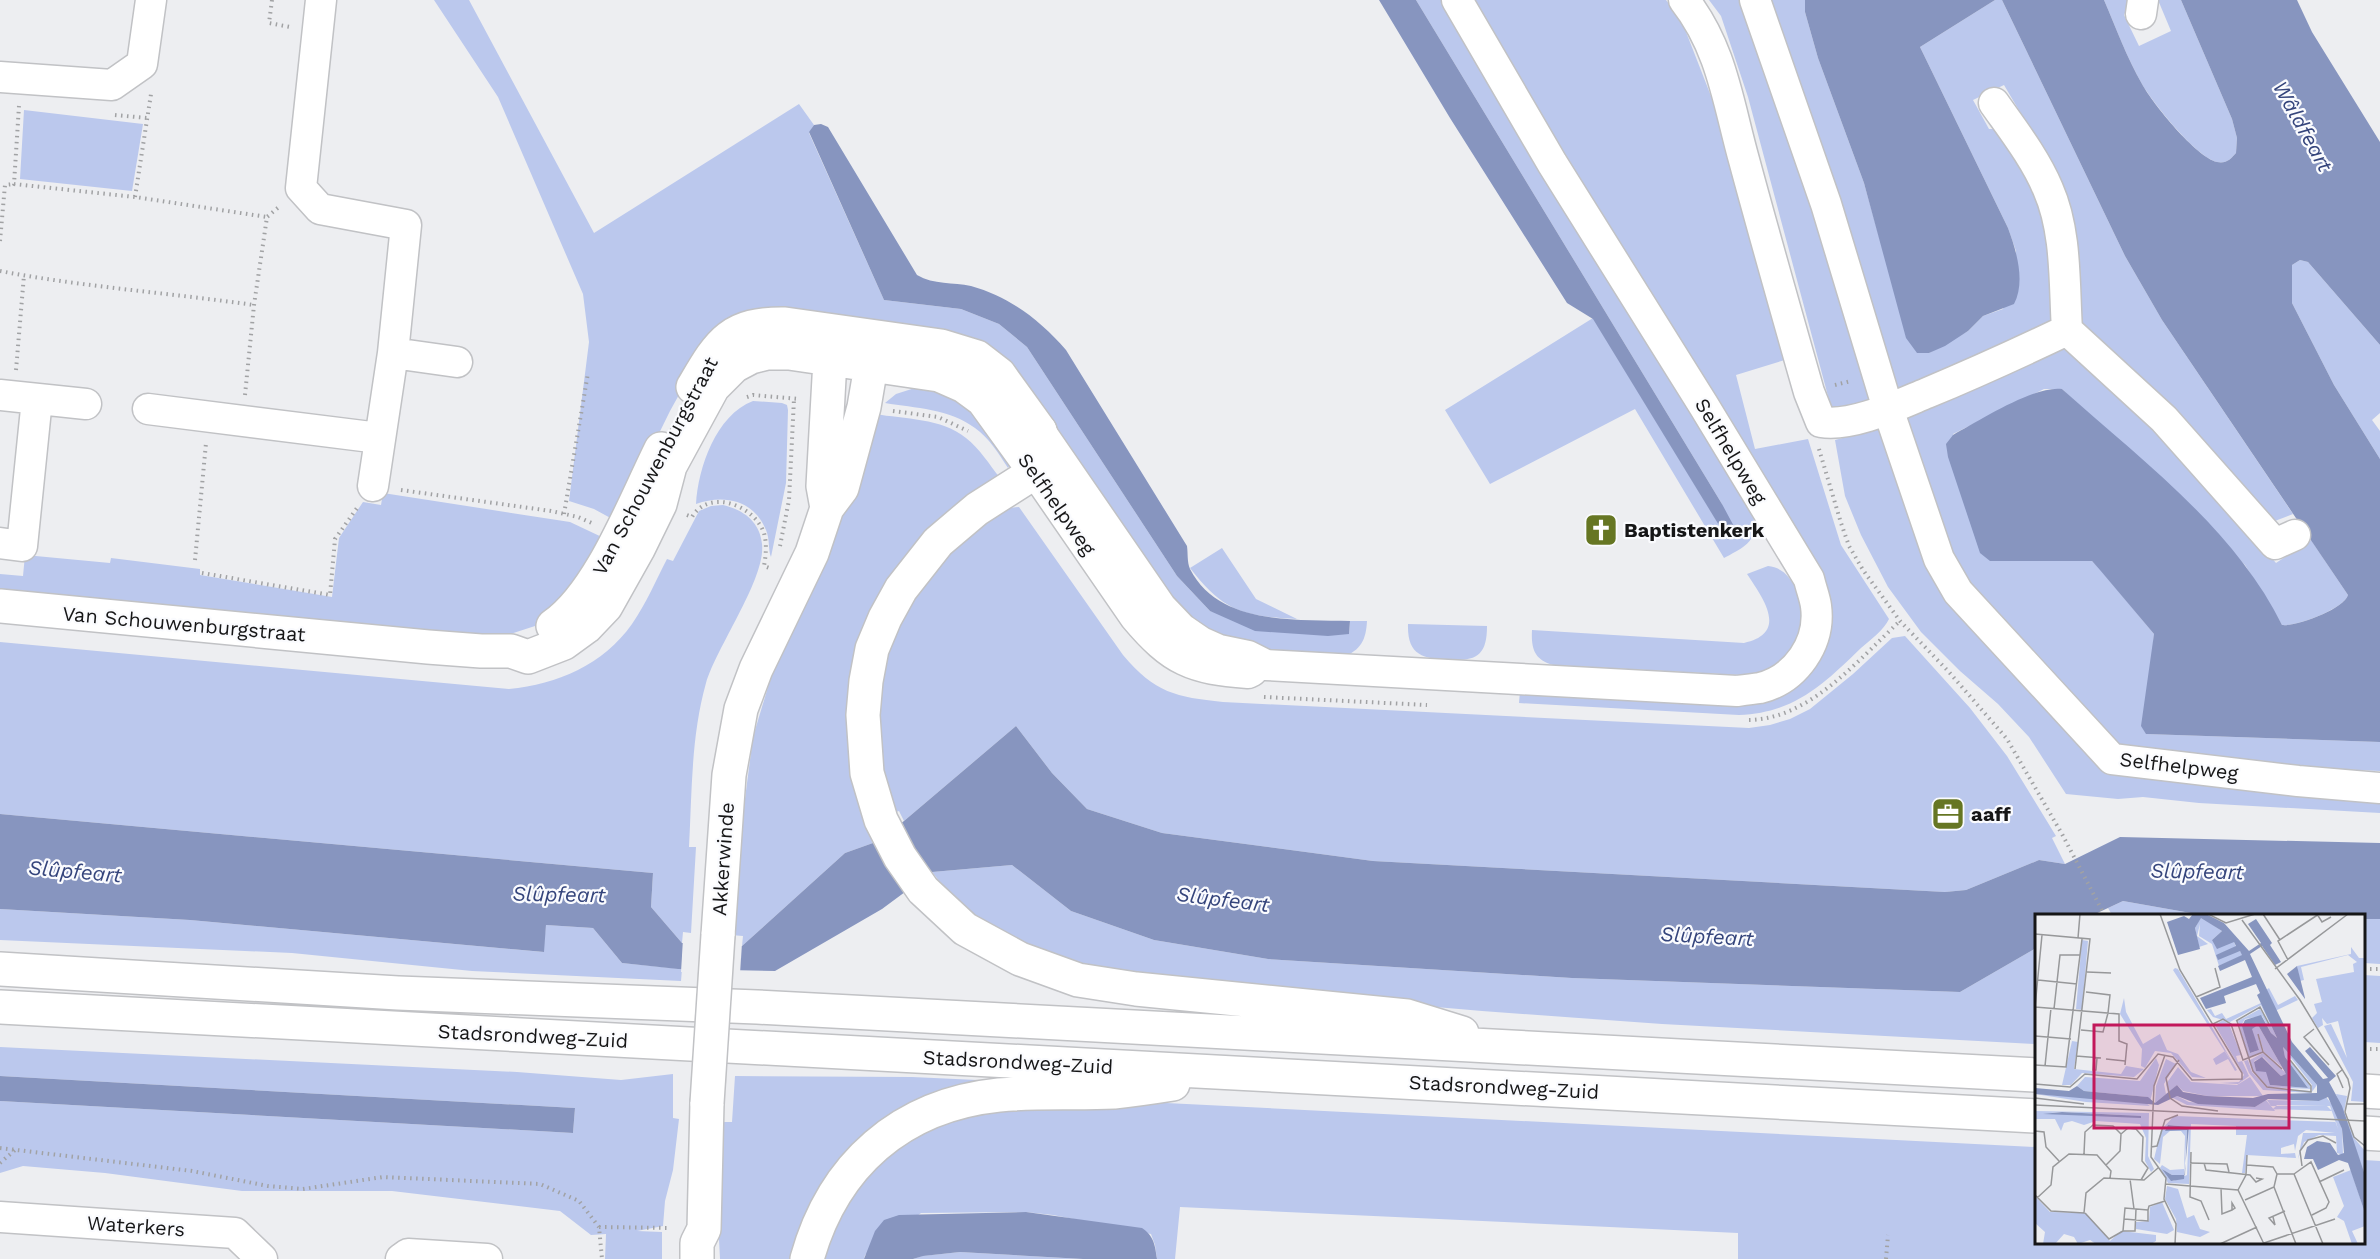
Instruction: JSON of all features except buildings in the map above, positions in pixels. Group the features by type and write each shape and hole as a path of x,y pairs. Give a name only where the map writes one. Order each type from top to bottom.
{"main road":[{"name":"Van Schouwenburgstraat","path":"511,651 522,640 550,629 585,597 618,538 678,413 713,354 729,337 739,330 768,324 854,335"},
{"path":"830,360 854,335 871,366"},
{"name":"Selfhelpweg","path":"854,335 941,346 977,357 999,375 1040,430"},
{"name":"Van Schouwenburgstraat","path":"0,606 439,648 511,651 528,657 564,643 586,627 606,606 653,521 664,494 668,470 680,445 707,395 726,373 742,361 767,352 830,360"},
{"name":"Selfhelpweg","path":"830,360 939,375 964,386 983,400 1035,472"},
{"name":"Akkerwinde","path":"827,508 823,486 830,360"},
{"name":"Akkerwinde","path":"697,1244 729,775 741,709 756,669 812,553 827,508 842,488 864,407 871,366"},
{"path":"1040,430 1035,472 977,509 938,542 901,589 872,649 863,715 867,773 881,820 900,857 923,890 965,929 1020,959 1078,980 1136,989 1407,1016 1512,1048"},
{"name":"Stadsrondweg-Zuid","path":"0,969 398,993 745,1006 2035,1075"},
{"name":"Stadsrondweg-Zuid","path":"0,1008 1264,1073 2035,1116"},
{"path":"807,1259 818,1224 849,1172 885,1137 928,1112 968,1100 998,1095 1113,1092 1264,1073"},
{"path":"2365,1091 2380,1092"},
{"path":"2365,1133 2380,1134"}],"street":[{"path":"10,78 112,85 142,64 151,0"},
{"path":"321,0 301,188 320,209 406,225 393,352 373,486"},
{"name":"Selfhelpweg","path":"1040,430 1161,607 1182,629 1201,642 1219,650 1248,656 1266,665 1737,691 1761,687 1784,678 1805,657 1816,632 1816,607 1809,579 1552,163 1457,0"},
{"path":"1684,0 1710,39 1721,69 1743,159 1809,392 1821,422 1833,424 1888,410 1987,368 2067,330"},
{"name":"Selfhelpweg","path":"1755,0 1826,204 1888,410 1939,559 1958,592 2112,759 2298,781 2380,788"},
{"path":"1994,103 2026,149 2049,189 2060,232 2067,330 2164,419 2275,544 2295,534"},
{"path":"393,352 457,362"},
{"path":"0,543 21,546 17,397 86,404"},
{"path":"148,409 379,438"},
{"name":"Selfhelpweg","path":"1035,472 1135,617 1153,639 1169,652 1191,664 1215,670 1248,673 1266,665"},
{"name":"Waterkers","path":"0,1216 235,1233 262,1259"},
{"path":"402,1259 408,1254 487,1259"}],"path":[{"path":"272,0 269,23 317,31"},
{"path":"135,197 154,72 142,64"},
{"path":"10,78 14,184"},
{"path":"0,241 5,185 14,184 135,197 267,217"},
{"path":"242,419 254,305 267,217 301,188"},
{"path":"0,271 68,283 160,292 254,305"},
{"path":"17,397 24,275"},
{"path":"564,514 588,373"},
{"path":"1809,392 1877,373"},
{"path":"745,398 753,395 828,403"},
{"path":"779,550 789,500 794,399"},
{"path":"864,407 938,417 969,432 976,438"},
{"path":"195,560 209,416"},
{"path":"1821,422 1816,441 1849,546 1863,570 1900,621 1949,672 2007,739 2062,834 2104,914"},
{"path":"202,573 330,595 335,538 373,486 564,514 587,521 618,538"},
{"path":"684,514 692,517 697,508 710,503 724,502 737,505 758,521 764,533 766,556 764,566 773,569 776,559"},
{"path":"1748,720 1782,716 1810,701 1900,621"},
{"path":"1257,697 1434,705"},
{"path":"0,1148 192,1171 268,1186 303,1189 383,1177 540,1184 579,1201 599,1227 602,1259"},
{"path":"0,1163 16,1150"},
{"path":"599,1227 697,1244"},
{"path":"1886,1259 1887,1235"}],"shaded area":[{"path":"434,0 469,0 594,233 799,104 814,125 809,133 884,300 961,309 999,324 1027,347 1177,576 1210,611 1349,634 1350,621 1367,621 1361,644 1343,657 1278,653 1217,640 1176,608 1037,403 706,346 670,411 616,521 594,509 569,501 589,342 583,294 498,97"},
{"path":"1416,0 1442,0 1753,516 1755,525 1752,538 1738,551 1724,558 1635,409 1490,484 1445,410 1593,318 1728,539 1722,504"},
{"path":"1475,0 1666,0 1681,19 1723,127 1788,359 1736,375 1755,449 1808,439 1841,545 1889,619 1880,631 1834,674 1792,703 1776,709 1739,715 1519,703 1520,691 1797,682 1816,567 1479,12"},
{"path":"1709,0 1739,0 1811,199 1873,401 1832,411 1748,97 1721,16"},
{"path":"1760,0 1805,0 1805,12 1818,58 1864,183 1880,240 1929,353 1968,331 1983,316 2003,309 2016,251 2008,228 1920,47 1995,0 2002,0 2125,256 2162,320 2293,514 2267,524 2072,321 2046,207 2051,322 1892,398","holes":["2004,85 2027,124 2046,207 2000,129 1989,129 1973,100"]},
{"path":"2104,0 2131,0 2124,15 2139,46 2171,31 2158,0 2181,0 2232,119 2237,138 2236,153 2230,159 2226,162 2217,162 2208,158 2165,116 2137,74"},
{"path":"24,110 143,124 132,191 20,179"},
{"path":"2300,260 2308,262 2380,345 2380,413 2372,420 2380,431 2380,459 2334,385 2292,303 2292,265"},
{"path":"2065,341 2180,450 2276,563 2311,540 2348,595 2338,606 2318,616 2282,625 2245,565 2062,389 2044,389 1953,434 1991,561 2092,561 2100,569 2154,634 2146,734 2380,742 2380,771 2164,761 2127,756 1959,583 1899,420"},
{"path":"921,386 961,398 1014,457 1008,468 985,436 965,422 932,410 885,403 896,394"},
{"path":"753,401 782,403 787,405 788,410 786,483 771,557 766,530 761,520 746,506 727,500 696,504 705,459 711,444 729,418 740,408"},
{"path":"875,414 922,420 956,431 976,447 1000,478 891,583 866,821 873,843 845,853 742,946 743,936 731,935 753,737 771,677 826,560 855,483"},
{"path":"1881,428 1928,572 1944,596 2096,760 2380,790 2380,813 2199,803 2143,797 2118,799 2066,794 2029,737 1998,704 1960,671 1921,632 1888,587 1861,535 1845,496 1835,440"},
{"path":"383,493 570,522 606,539 552,615 535,626 501,637 0,594 0,574 23,576 25,555 110,563 111,558 200,569 200,575 332,597 339,538 363,502 381,505"},
{"path":"723,505 738,510 754,523 761,536 761,558 749,593 712,668 701,703 693,764 689,847 696,847 691,933 683,932 682,943 651,907 653,873 0,814 0,642 509,689 527,686 562,677 578,670 607,651 632,624 667,559 673,561 699,511 711,506"},
{"path":"1019,507 1123,655 1156,685 1167,691 1192,698 1223,702 1749,728 1790,719 1810,709 1892,638 1905,636 1970,708 2007,756 2056,836 2052,838 2065,864 2039,860 1966,890 1945,892 1373,861 1162,833 1087,809 1052,773 1016,726 904,821 899,811 893,813 881,773 876,682 895,623 945,548 1009,508"},
{"path":"1222,548 1256,599 1297,619 1248,613 1236,609 1213,594 1190,568"},
{"path":"1768,566 1784,573 1795,587 1801,605 1802,623 1789,652 1777,664 1762,671 1740,675 1553,665 1542,660 1533,648 1532,630 1744,643 1758,638 1766,631 1769,623 1765,603 1747,574"},
{"path":"1408,624 1487,626 1487,636 1482,650 1474,657 1459,660 1431,658 1413,649 1408,634"},
{"path":"1012,865 1071,911 1154,940 1268,959 1572,978 1960,992 2035,949 2035,1044 1662,1024 1482,1011 1320,997 1100,970 1004,938 954,900 932,872"},
{"path":"2123,901 2196,914 2111,914 2108,908"},
{"path":"0,909 190,920 543,952 546,925 593,928 622,963 682,969 681,981 472,971 292,953 0,940"},
{"path":"2365,919 2380,919 2380,964 2365,963"},
{"path":"2365,975 2380,976 2380,1043 2365,1042"},
{"path":"0,1047 517,1072 621,1080 673,1074 673,1118 679,1119 663,1226 637,1231 662,1232 662,1259 605,1259 606,1234 591,1235 560,1211 392,1191 242,1191 105,1173 23,1166 0,1173 0,1101 573,1133 575,1108 0,1076"},
{"path":"735,1076 912,1077 999,1081 926,1100 794,1259 720,1259 718,1219 722,1122 732,1122"},
{"path":"1146,1102 2035,1147 2035,1244 2365,1244 2365,1160 2380,1161 2380,1259 1738,1259 1738,1233 1180,1207 1175,1259 1157,1259 1151,1234 1026,1212 921,1213 865,1255 864,1259 818,1259 829,1228 887,1151 970,1111"},
{"path":"960,1252 1083,1259 913,1259"}],"water":[{"path":"1379,0 1416,0 1722,504 1737,532 1728,540 1593,319 1567,303 1450,118"},
{"path":"1805,0 1995,0 1920,47 2008,228 2018,266 2018,295 2014,304 1983,316 1968,331 1929,353 1917,353 1906,338 1864,183 1818,58 1805,12"},
{"name":"Wâldfeart","path":"2002,0 2104,0 2131,64 2155,104 2198,151 2217,162 2223,162 2236,153 2237,138 2232,119 2181,0 2297,0 2312,32 2380,142 2380,345 2308,262 2300,260 2292,265 2292,303 2334,385 2380,459 2380,742 2146,734 2141,726 2154,634 2092,561 1990,561 1980,553 1948,457 1946,444 1953,435 2007,405 2037,393 2062,389 2184,497 2212,527 2239,557 2262,590 2282,625 2298,623 2319,616 2338,606 2348,595 2162,320 2125,256"},
{"path":"821,124 828,127 917,275 937,282 971,286 999,296 1035,319 1066,350 1187,546 1190,569 1203,588 1220,601 1239,610 1261,616 1350,621 1349,634 1328,636 1255,631 1210,611 1177,576 1027,347 999,324 961,309 884,300 809,132 814,125"},
{"name":"Slûpfeart","path":"1016,726 1052,773 1087,809 1162,833 1373,861 1945,892 1966,890 2039,860 2065,864 2120,837 2380,843 2380,919 2365,919 2365,914 2196,914 2123,901 2095,914 2035,914 2035,949 1960,992 1572,978 1268,959 1154,940 1071,911 1012,865 932,872 882,909 775,971 678,969 622,963 593,928 546,925 544,952 190,920 0,909 0,814 653,873 651,907 682,943 742,946 845,853 873,843 904,821"},
{"path":"0,1076 575,1108 573,1133 0,1101"},
{"path":"1026,1212 1142,1228 1153,1241 1157,1259 1083,1259 960,1252 913,1259 864,1259 875,1231 884,1220 899,1215"}],"pier":[{"path":"683,939 742,943 740,974 681,972"}],"place":[{"name":"Baptistenkerk","path":"1601,530"},
{"name":"aaff","path":"1948,814"}]}
